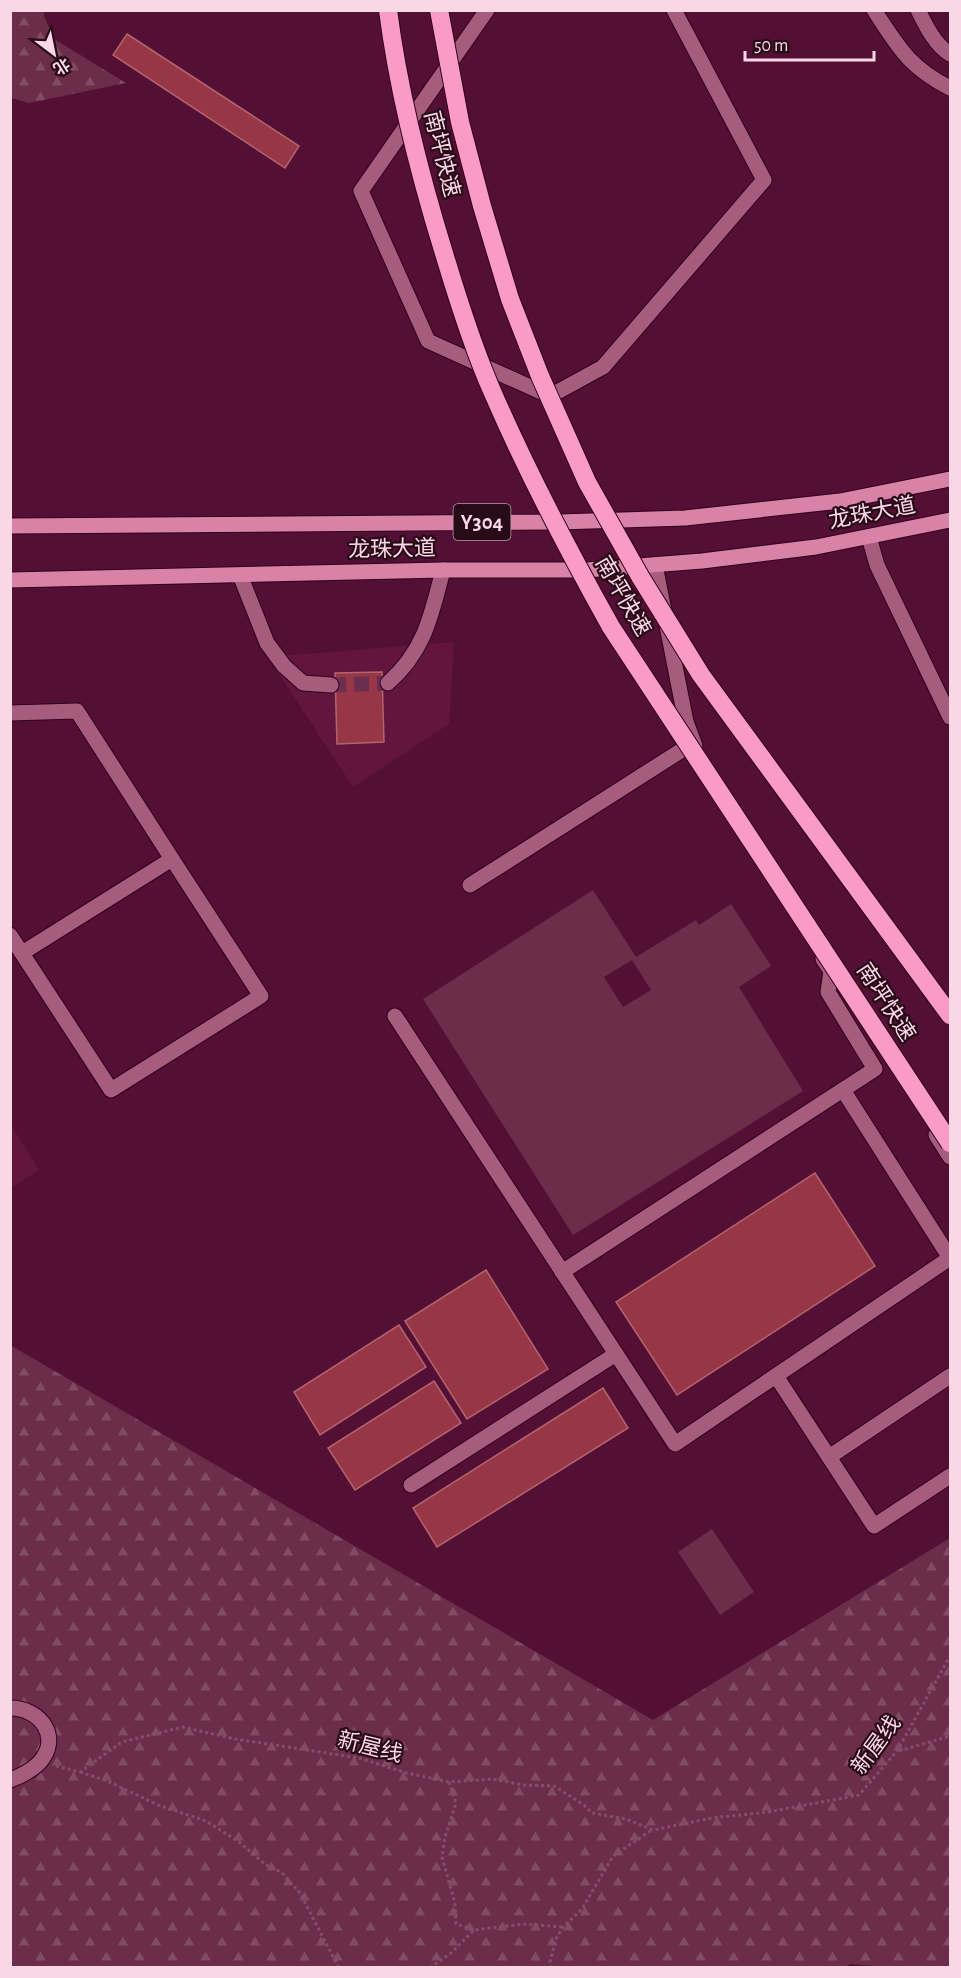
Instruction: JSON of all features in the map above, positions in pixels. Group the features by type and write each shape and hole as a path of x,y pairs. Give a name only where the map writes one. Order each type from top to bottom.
{"highway":[{"name":"南坪快速","path":"388,10 412,144 434,223 467,325 491,389 524,462 568,550 611,627 951,1143"},
{"name":"南坪快速","path":"440,10 460,122 510,299 540,376 587,482 641,578 701,675 951,1015"}],"main road":[{"name":"龙珠大道","path":"10,526 548,522 685,518 840,501 951,479"},
{"name":"龙珠大道","path":"10,580 443,570 587,570 655,565 816,547 951,520"}],"street":[{"path":"487,10 361,191 428,341 550,396 603,368 764,180 674,10"},
{"path":"874,10 910,62 951,88"},
{"path":"918,10 926,27 945,51 951,54"},
{"path":"869,537 877,565 951,717"},
{"path":"655,565 686,722 693,743 724,800 951,1157"},
{"path":"388,683 413,656 427,629 443,570"},
{"path":"240,575 267,643 284,666 303,683 331,685"},
{"path":"10,712 77,711 261,996 111,1090 10,935"},
{"path":"470,885 693,743"},
{"path":"22,953 172,859"},
{"path":"562,1272 874,1069 828,992 831,971"},
{"path":"395,1016 675,1444 951,1258 843,1090"},
{"path":"411,1485 616,1354"},
{"path":"776,1376 874,1526 951,1476"},
{"path":"829,1457 951,1376"},
{"path":"10,1708 29,1711 43,1722 48,1741 46,1752 40,1762 24,1774 10,1780"}],"path":[{"name":"新屋线","path":"552,1968 550,1962 556,1939 563,1927 582,1909 613,1856 652,1830 712,1818 768,1812 860,1795 897,1751 951,1656"},
{"name":"新屋线","path":"80,1772 122,1742 183,1727 245,1741 359,1758 407,1773 449,1782 492,1779 524,1785 554,1786 584,1804 592,1813 626,1819 652,1830"},
{"path":"897,1751 951,1736"},
{"path":"40,1762 107,1781 158,1804 206,1821 239,1842 266,1865 281,1872 300,1893 339,1968"},
{"path":"449,1782 456,1803 445,1837 442,1857 455,1902 456,1924 474,1930 523,1924 563,1927"},
{"path":"430,1968 451,1953 474,1930"}],"shaded area":[{"path":"454,642 449,724 353,787 268,657"},
{"path":"11,1125 39,1170 10,1188"}],"green space":[{"path":"11,10 44,11 54,39 126,83 29,103 11,98"},
{"path":"593,890 636,957 696,920 699,925 731,904 771,966 739,987 803,1091 573,1235 423,999","holes":["632,960 651,990 623,1007 604,977"]},
{"path":"10,1345 653,1720 950,1538 950,1967 877,1968 850,1964 845,1968 11,1967"},
{"path":"712,1529 754,1592 720,1615 678,1552"}],"building":[{"path":"127,34 299,146 285,168 113,55"},
{"path":"382,672 384,742 337,744 335,673"},
{"path":"815,1173 875,1266 677,1395 616,1302"},
{"path":"486,1270 548,1369 467,1419 405,1321"},
{"path":"399,1325 426,1367 320,1435 294,1392"},
{"path":"434,1381 461,1423 355,1490 328,1448"},
{"path":"603,1388 628,1428 437,1547 413,1508"}],"tunnel":[{"path":"331,685 388,683"}]}
